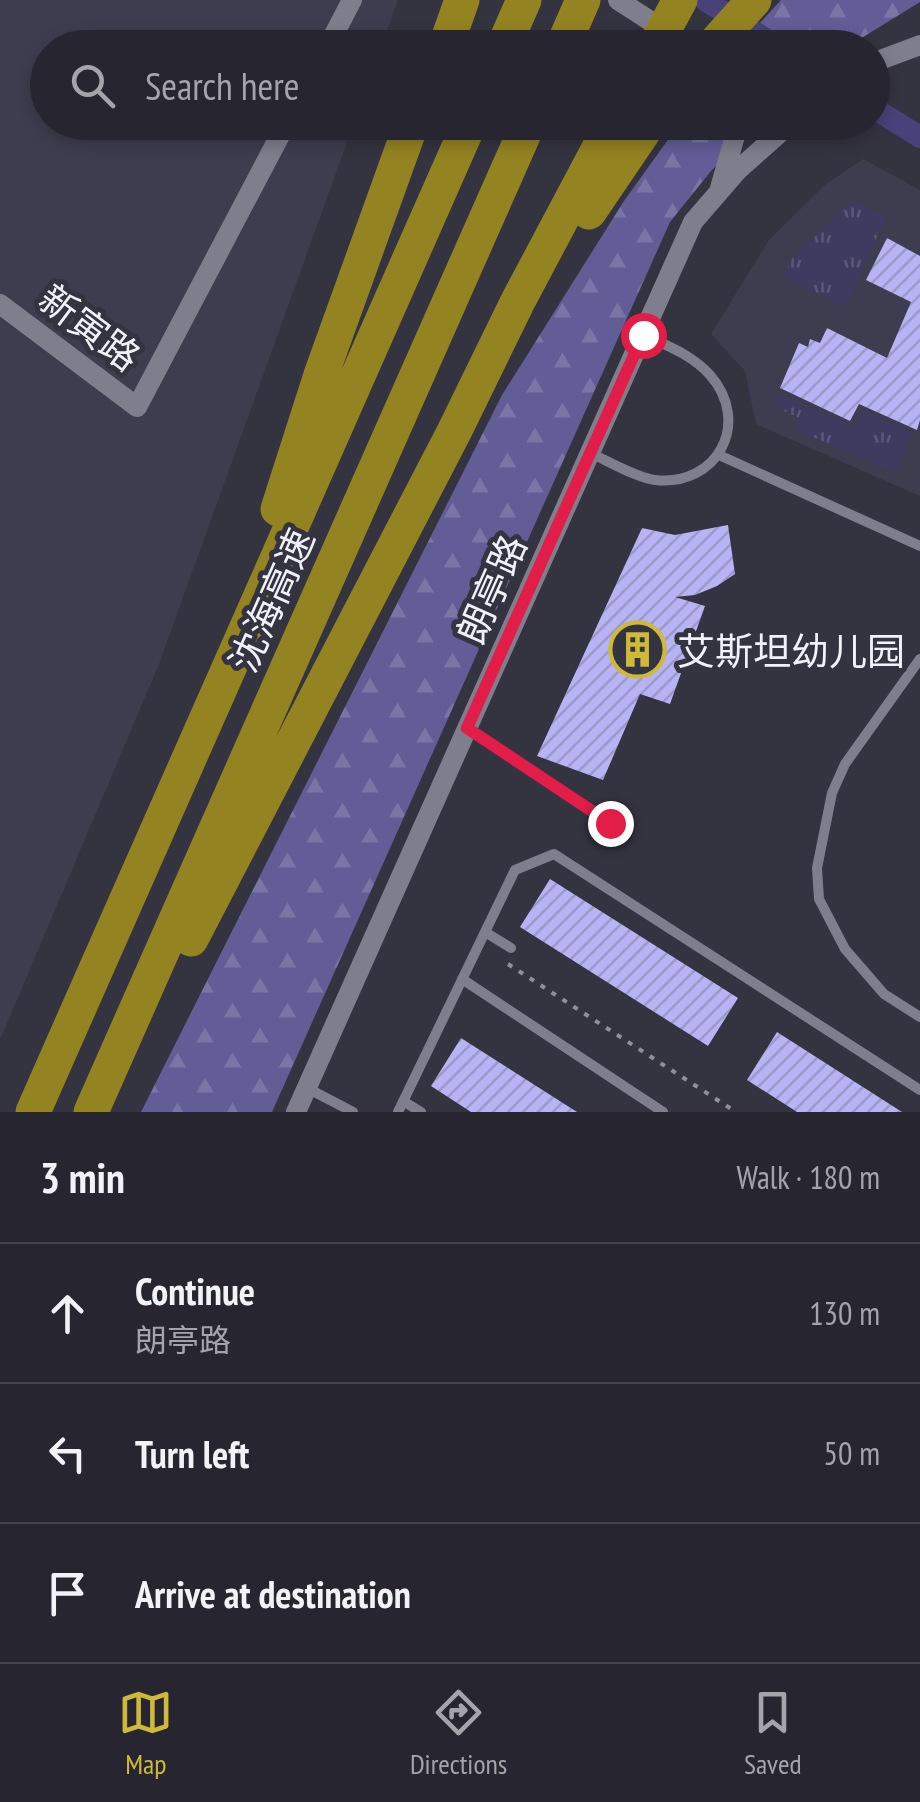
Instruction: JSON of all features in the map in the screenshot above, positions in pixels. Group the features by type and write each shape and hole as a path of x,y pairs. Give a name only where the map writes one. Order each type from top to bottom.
{"highway":[{"path":"440,30 448,0"},
{"path":"451,30 462,0"},
{"path":"727,30 754,0"},
{"path":"511,30 522,4"},
{"path":"219,691 322,376 406,140"},
{"name":"沈海高速","path":"34,1112 462,140"},
{"name":"沈海高速","path":"91,1112 521,140"},
{"path":"105,1112 401,440 522,140"},
{"path":"132,1050 604,140"},
{"path":"455,430 600,193 637,140"}],"street":[{"path":"336,30 352,0"},
{"path":"618,0 664,30"},
{"path":"890,56 920,45"},
{"name":"新寅路","path":"0,304 137,406 277,140"},
{"path":"718,193 734,140"},
{"name":"朗亭路","path":"296,1112 694,222 738,170 772,140"}],"lane":[{"path":"590,453 652,480 679,479 702,469 719,455 729,426 726,401 712,377 688,355 643,335"},
{"path":"719,455 920,546"},
{"path":"919,664 845,764 832,792 818,868 819,899 845,949 884,994 920,1017"},
{"path":"467,728 610,823"},
{"path":"420,1112 401,1107 515,870 554,854 920,1090"},
{"path":"485,932 512,948"},
{"path":"462,979 662,1112"},
{"path":"307,1088 353,1112"}],"path":[{"path":"478,945 736,1112"}],"shaded area":[{"path":"0,0 398,0 387,30 30,30 30,140 348,140 159,664 0,1040"},
{"path":"863,159 920,190 920,496 756,424 745,371 711,334 769,240 826,184"}],"green space":[{"path":"781,0 920,0 875,30 754,30"},
{"path":"668,140 742,140 670,222 272,1112 141,1112 502,395 624,201"},
{"path":"853,200 886,217 845,307 783,276 792,259"},
{"path":"780,394 854,426 863,411 913,433 895,473 795,429 799,418 776,407"}],"building":[{"path":"887,238 920,256 917,430 859,404 850,421 780,388 799,343 808,347 810,339 820,343 827,328 887,358 911,302 866,280"},
{"name":"艾斯坦幼儿园","path":"728,525 735,574 695,595 675,597 705,606 670,704 640,694 603,780 537,756 642,528 675,535"},
{"path":"550,879 738,998 708,1046 520,927"},
{"path":"777,1032 902,1112 797,1112 747,1080"},
{"path":"461,1038 577,1112 471,1112 431,1086"}],"waterway":[{"path":"705,0 751,30"},
{"path":"890,118 920,137"}],"place":[{"name":"艾斯坦幼儿园","path":"638,650"}],"route":[{"path":"610,823 467,728 643,335"}]}
